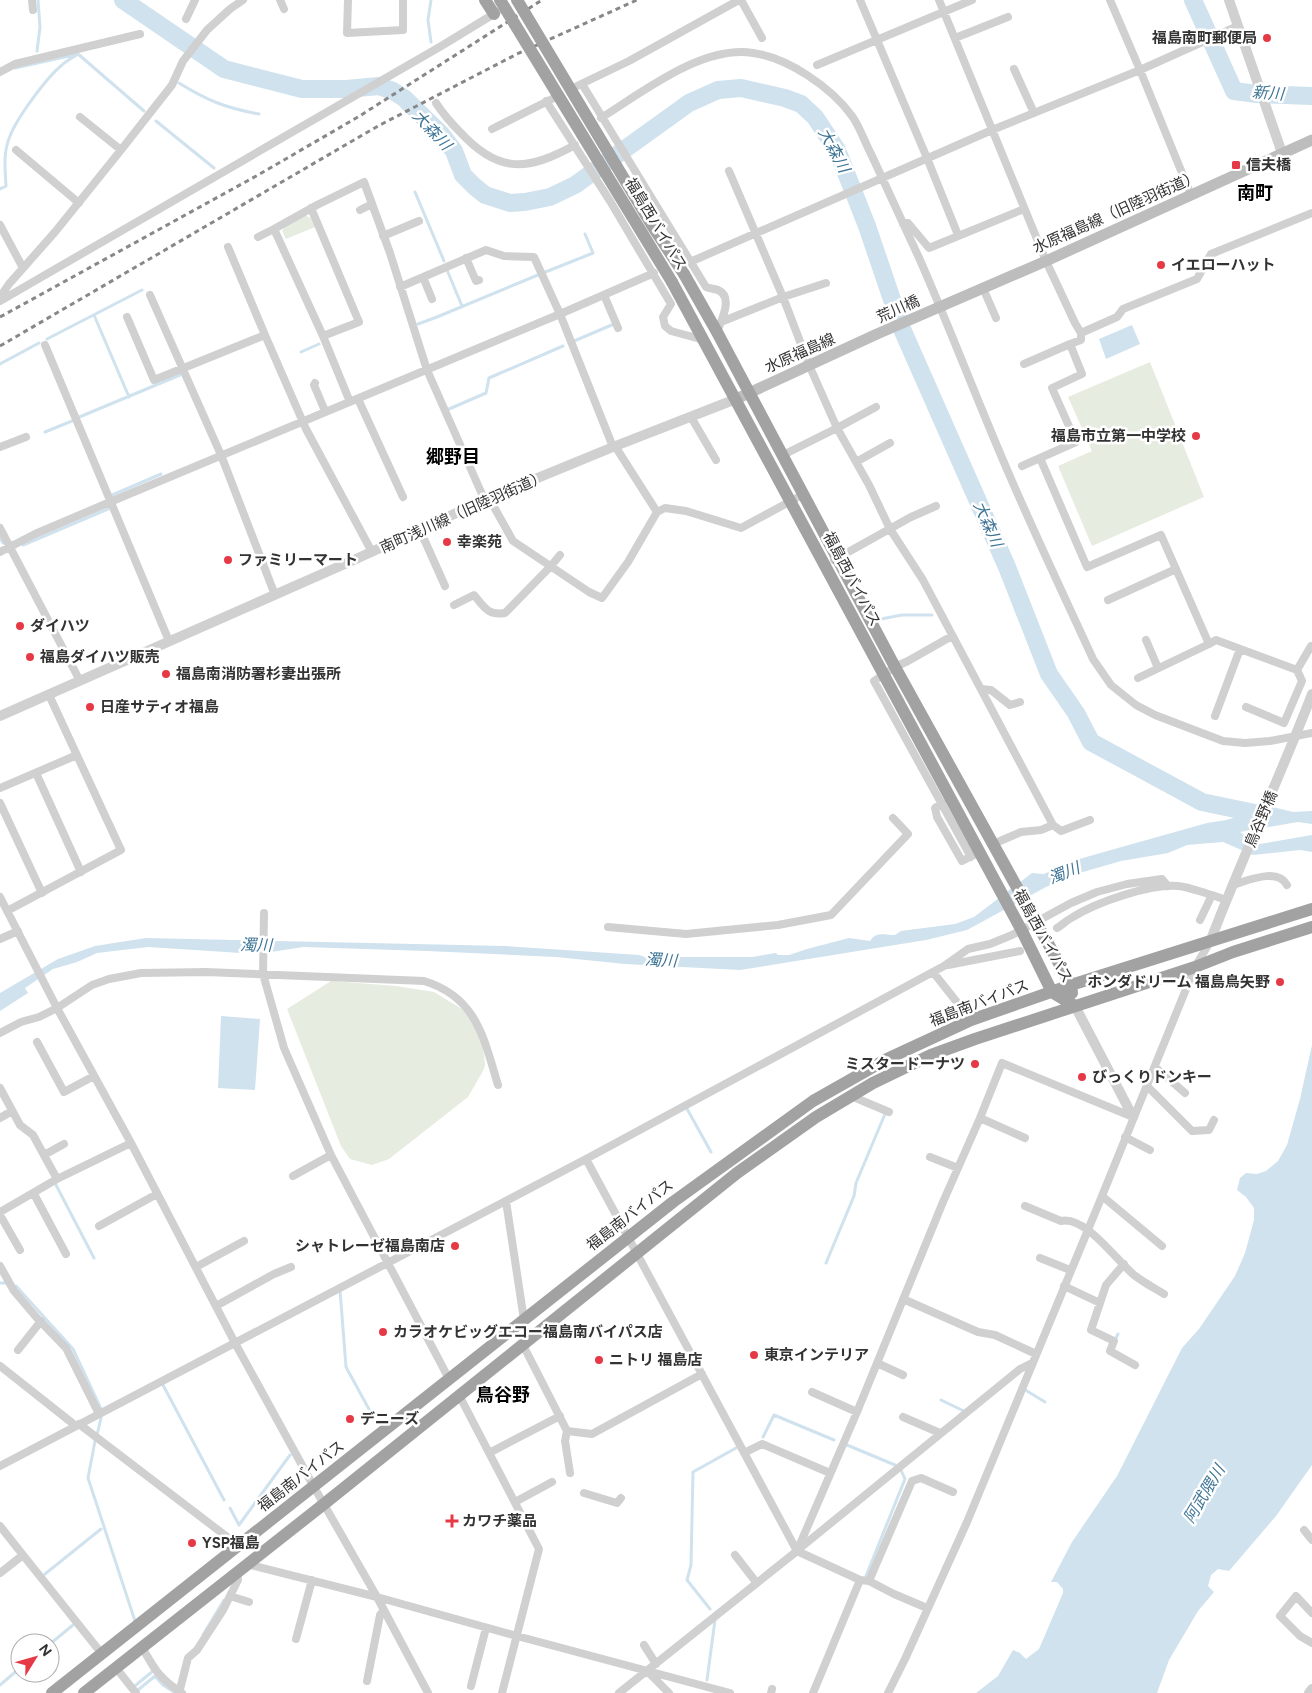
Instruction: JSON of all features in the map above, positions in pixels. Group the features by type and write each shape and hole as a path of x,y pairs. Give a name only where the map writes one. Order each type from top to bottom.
{"highway":[{"name":"福島西バイパス","path":"485,0 498,8 672,282 736,398 796,498 838,558 889,670 993,880 1020,928 1052,992 1075,1006"},
{"name":"福島西バイパス","path":"517,0 648,218 719,327 748,393 782,456 796,498 826,565 1035,920 1071,985 1075,1006"},
{"name":"福島南バイパス","path":"52,1693 629,1236 673,1202 814,1101 887,1059 971,1020 1071,985 1312,910"},
{"path":"84,1693 756,1159 816,1117 897,1071 975,1038 1312,927"}],"main road":[{"name":"水原福島線（旧陸羽街道）","path":"936,308 1046,261 1312,140"},
{"name":"荒川橋","path":"877,334 936,308"},
{"name":"水原福島線","path":"736,398 877,334"}],"street":[{"path":"32,0 32,10"},
{"path":"186,19 195,0"},
{"path":"0,297 121,150 172,84 183,61 208,30 242,0"},
{"path":"280,0 284,9"},
{"path":"348,0 347,33 403,30 403,0"},
{"path":"719,327 726,306 724,296 719,291 706,287 604,121 579,85 629,61 740,0 762,38"},
{"path":"860,0 928,158 958,235"},
{"path":"939,0 1046,261 1081,333 1081,340 1024,364"},
{"path":"817,65 972,0"},
{"path":"1110,0 1191,195"},
{"path":"1232,2 1238,26 1282,153"},
{"path":"0,301 443,45 498,8"},
{"path":"955,38 1008,18"},
{"path":"690,262 992,130 1140,70 1238,26"},
{"path":"0,72 14,64 140,34"},
{"path":"604,121 685,66 730,52 760,54 778,59 810,78 841,103 853,117 880,179 903,224 936,308 1012,481 1093,659 1110,685 1136,705 1155,715 1223,741 1245,743 1270,741 1312,733"},
{"path":"1014,69 1034,113"},
{"path":"492,129 549,100 671,304 663,317 665,326 671,331 704,340"},
{"path":"436,103 443,114 469,142 494,160 512,164 531,163 552,157 575,144"},
{"path":"80,117 121,150"},
{"path":"16,150 79,203"},
{"path":"729,171 837,428 890,529 922,580 1053,826 1060,831 1090,820"},
{"path":"258,236 364,182 427,370 487,500 513,541 589,592 602,598 628,562 657,512 665,508 686,511 741,528 796,498"},
{"path":"360,210 372,204"},
{"path":"311,208 359,322 323,336"},
{"path":"903,224 908,222 929,248 1024,209"},
{"path":"1081,333 1117,317 1123,309 1197,279 1211,254 1312,213"},
{"path":"383,236 419,221"},
{"path":"0,225 24,268"},
{"path":"274,229 323,336 403,497"},
{"path":"228,248 302,421 372,552"},
{"path":"400,287 486,250 504,256 534,257 560,314 614,446 657,512"},
{"path":"466,258 476,281 479,280"},
{"path":"0,552 220,455 427,370 654,273"},
{"path":"423,277 432,299"},
{"path":"719,327 783,297 826,282"},
{"path":"983,288 996,318"},
{"path":"150,295 220,455 275,595"},
{"path":"604,295 618,328"},
{"path":"127,317 154,380 181,367 265,335"},
{"path":"1022,466 1076,442 1052,388 1082,374 1070,344"},
{"path":"45,345 169,642"},
{"path":"316,383 314,384 326,411"},
{"name":"南町浅川線（旧陸羽街道）","path":"0,716 487,500 614,446 736,398"},
{"path":"782,456 876,407"},
{"path":"691,417 716,460"},
{"path":"0,448 26,436"},
{"path":"856,462 890,443"},
{"path":"1040,458 1087,567 1161,535 1209,644"},
{"path":"826,565 912,517 936,506"},
{"path":"0,528 80,681"},
{"path":"420,530 445,586"},
{"path":"454,605 474,595 490,613 505,613 560,555"},
{"path":"1108,600 1176,569"},
{"path":"942,803 934,808 937,817 962,861 972,856 874,681 889,670 952,636"},
{"path":"1146,640 1158,668"},
{"path":"1138,678 1216,640 1297,670 1302,681 1284,723 1246,707"},
{"path":"1297,670 1312,646"},
{"path":"1215,716 1240,649"},
{"path":"980,689 991,690 1010,705 1020,702"},
{"name":"鳥谷野橋","path":"1210,942 1312,694"},
{"path":"7,911 121,850 49,695"},
{"path":"0,788 77,755"},
{"path":"36,773 81,872"},
{"path":"0,803 42,893"},
{"path":"608,927 686,934 778,925 831,915 908,834 893,818"},
{"path":"1000,842 1021,832 1041,830 1053,826"},
{"path":"1232,885 1264,876 1280,876 1287,884"},
{"path":"0,1466 586,1159 944,966 968,949 990,944 1071,902 1097,892 1127,884 1162,879 1168,886"},
{"path":"1057,928 1073,916 1090,908 1144,890 1168,886 1180,886 1226,900"},
{"path":"1200,920 1212,895"},
{"path":"0,897 235,1343 314,1487 377,1596 428,1693"},
{"path":"264,913 263,974 284,1048 331,1155 450,1379"},
{"path":"0,938 18,931"},
{"path":"888,1693 906,1659 927,1608 967,1522 1195,967 1210,942"},
{"path":"944,966 1020,951"},
{"path":"0,1033 21,1022 39,1017 57,1008 92,985 109,979 142,973 206,972 424,981 446,989 470,1010 478,1023 485,1041 498,1085"},
{"path":"933,972 971,1020"},
{"path":"1075,1006 1133,1117"},
{"path":"37,1042 64,1092 94,1076"},
{"path":"797,1550 858,1412 903,1299 1002,1063 1133,1117"},
{"path":"1155,1067 1185,1093"},
{"path":"1147,1086 1192,1131 1209,1130 1214,1120"},
{"path":"0,1088 20,1125 33,1135 57,1179"},
{"path":"851,1096 889,1112"},
{"path":"0,1118 12,1112"},
{"path":"980,1118 1025,1138"},
{"path":"1125,1137 1150,1150"},
{"path":"20,1250 0,1213 57,1179 131,1143"},
{"path":"44,1154 64,1144"},
{"path":"293,1176 331,1155"},
{"path":"930,1157 958,1168"},
{"path":"586,1159 638,1252 797,1550 860,1580 870,1581 927,1608"},
{"path":"34,1194 66,1254"},
{"path":"99,1226 157,1194"},
{"path":"1102,1196 1162,1246"},
{"path":"506,1201 524,1320"},
{"path":"1025,1206 1061,1221 1066,1220 1088,1228 1135,1276 1164,1294"},
{"path":"196,1268 244,1241"},
{"path":"1040,1258 1070,1270"},
{"path":"1124,1264 1106,1285 1091,1330 1114,1341 1110,1351 1135,1365"},
{"path":"0,1266 14,1291 66,1348 99,1414"},
{"path":"216,1306 290,1267"},
{"path":"1064,1286 1100,1302"},
{"path":"903,1299 978,1332 995,1334 1036,1354"},
{"path":"18,1350 41,1322"},
{"path":"523,1345 567,1431 565,1441 570,1473"},
{"path":"877,1363 904,1374"},
{"path":"620,1693 940,1433 1020,1369 1032,1363"},
{"path":"0,1366 239,1546"},
{"path":"567,1431 592,1434 702,1374"},
{"path":"812,1392 858,1412"},
{"path":"460,1396 539,1549 502,1693"},
{"path":"489,1453 560,1416"},
{"path":"903,1417 940,1433"},
{"path":"744,1453 762,1444 830,1474"},
{"path":"870,1581 912,1481 921,1478 952,1492"},
{"path":"515,1502 552,1482"},
{"path":"584,1493 616,1503 620,1498"},
{"path":"0,1526 102,1654"},
{"path":"1304,1530 1312,1540"},
{"path":"0,1573 23,1555"},
{"path":"735,1556 756,1582"},
{"path":"142,1647 160,1677 180,1692 188,1658 197,1650 225,1611 242,1568 312,1580 377,1596 486,1628 730,1693"},
{"path":"296,1638 312,1580"},
{"path":"813,1693 860,1580"},
{"path":"230,1596 249,1602"},
{"path":"1312,1613 1296,1596 1280,1616 1300,1636 1312,1643"},
{"path":"367,1681 380,1615 384,1610"},
{"path":"471,1686 486,1628"},
{"path":"644,1645 656,1664"},
{"path":"116,1668 136,1693"},
{"path":"647,1671 668,1693"},
{"path":"1310,1693 1312,1689"}],"shaded area":[{"path":"304,215 311,218 315,227 286,239 282,231 285,226"},
{"path":"1150,362 1204,497 1092,546 1058,466 1092,451 1068,397"},
{"path":"331,981 396,986 434,992 462,1009 473,1021 480,1035 485,1065 468,1097 389,1159 372,1165 350,1159 341,1146 287,1009"}],"water":[{"path":"1132,325 1140,344 1106,359 1099,339"},
{"name":"濁川","path":"1273,807 1293,812 1312,811 1312,824 1298,822 1240,832 1260,844 1312,835 1312,852 1300,850 1253,855 1223,842 1187,845 1168,853 1121,861 1076,874 1046,887 967,930 926,940 740,970 625,964 556,957 427,951 303,947 271,952 241,953 148,947 97,953 77,962 53,969 25,988 28,993 0,1011 0,993 58,959 95,946 146,938 506,946 639,955 657,959 668,957 752,957 776,953 778,955 789,955 849,938 870,941 878,935 895,935 901,931 955,924 974,917 1032,873 1044,874 1072,861 1207,823 1226,820"},
{"path":"221,1016 260,1019 255,1090 218,1088"},
{"name":"阿武隈川","path":"1312,1045 1312,1465 1276,1516 1229,1571 1218,1569 1211,1575 1208,1586 1214,1592 1198,1611 1169,1660 1157,1693 976,1693 998,1676 1013,1650 1020,1653 1026,1659 1039,1649 1063,1593 1063,1589 1057,1582 1051,1582 1072,1542 1117,1476 1182,1348 1199,1329 1235,1276 1245,1253 1254,1220 1254,1208 1246,1197 1237,1190 1240,1178 1246,1173 1257,1174 1266,1171 1278,1161 1287,1145"}],"waterway":[{"path":"37,51 40,27 38,0"},
{"name":"大森川","path":"123,0 224,69 302,89 346,89 379,86 393,91 404,98 441,134 454,151 463,175 474,186 485,195 510,203 550,197 575,185 689,103 718,90 741,88 785,98 801,104 815,117 837,150 867,226 902,329 1007,567 1049,674 1076,713 1091,742 1202,802 1273,817"},
{"path":"431,0 428,20 431,42"},
{"name":"新川","path":"1193,0 1234,91 1257,94 1312,96"},
{"path":"15,68 78,54 144,111"},
{"path":"0,189 6,186 6,148 19,119 55,71 78,54"},
{"path":"179,83 199,95 218,103 259,114"},
{"path":"156,121 214,168"},
{"path":"415,192 444,261"},
{"path":"543,273 593,253 585,234"},
{"path":"447,270 462,306"},
{"path":"418,324 538,275"},
{"path":"47,339 142,290"},
{"path":"94,315 129,397"},
{"path":"574,341 614,324"},
{"path":"0,364 39,343"},
{"path":"301,352 319,344"},
{"path":"449,409 486,393 489,378 563,346"},
{"path":"77,418 180,375"},
{"path":"45,432 72,421"},
{"path":"110,496 161,474"},
{"path":"23,545 108,509"},
{"path":"0,538 3,543"},
{"path":"881,619 902,615 932,615"},
{"path":"686,1107 711,1152"},
{"path":"826,1263 854,1196 856,1183 885,1114"},
{"path":"56,1185 94,1258"},
{"path":"0,1283 9,1283"},
{"path":"16,1286 73,1349 101,1409"},
{"path":"340,1290 346,1367 376,1422"},
{"path":"1115,1340 1118,1334"},
{"path":"163,1385 224,1500"},
{"path":"1022,1388 1045,1402"},
{"path":"941,1400 966,1412"},
{"path":"763,1437 774,1415 834,1440"},
{"path":"97,1435 101,1418"},
{"path":"95,1441 88,1478 136,1624"},
{"path":"847,1445 895,1465"},
{"path":"710,1609 687,1580 691,1565 693,1472 736,1448"},
{"path":"230,1508 239,1525 290,1455"},
{"path":"866,1576 905,1479 901,1470"},
{"path":"45,1574 101,1529"},
{"path":"203,1635 224,1600"},
{"path":"707,1680 715,1620"},
{"path":"60,1636 73,1625"},
{"path":"136,1685 153,1671 151,1668"},
{"path":"0,1685 10,1676"},
{"path":"138,1690 155,1676 163,1685 174,1692"}],"railway":[{"path":"0,317 258,175 358,117 542,0"},
{"path":"0,346 378,126 517,54 637,0"}],"place":[{"name":"福島南町郵便局","path":"1267,38"},
{"name":"信夫橋","path":"1236,165"},
{"name":"イエローハット","path":"1161,265"},
{"name":"福島市立第一中学校","path":"1196,436"},
{"name":"幸楽苑","path":"447,542"},
{"name":"ファミリーマート","path":"228,560"},
{"name":"ダイハツ","path":"20,626"},
{"name":"福島ダイハツ販売","path":"30,657"},
{"name":"福島南消防署杉妻出張所","path":"166,674"},
{"name":"日産サティオ福島","path":"90,707"},
{"name":"ホンダドリーム 福島鳥矢野","path":"1280,982"},
{"name":"ミスタードーナツ","path":"975,1064"},
{"name":"びっくりドンキー","path":"1082,1077"},
{"name":"シャトレーゼ福島南店","path":"455,1246"},
{"name":"カラオケビッグエコー福島南バイパス店","path":"383,1332"},
{"name":"東京インテリア","path":"754,1355"},
{"name":"ニトリ 福島店","path":"599,1360"},
{"name":"デニーズ","path":"350,1419"},
{"name":"カワチ薬品","path":"452,1521"},
{"name":"YSP福島","path":"192,1543"}],"district":[{"name":"南町","path":"1255,193"},
{"name":"郷野目","path":"453,457"},
{"name":"鳥谷野","path":"503,1395"}]}
